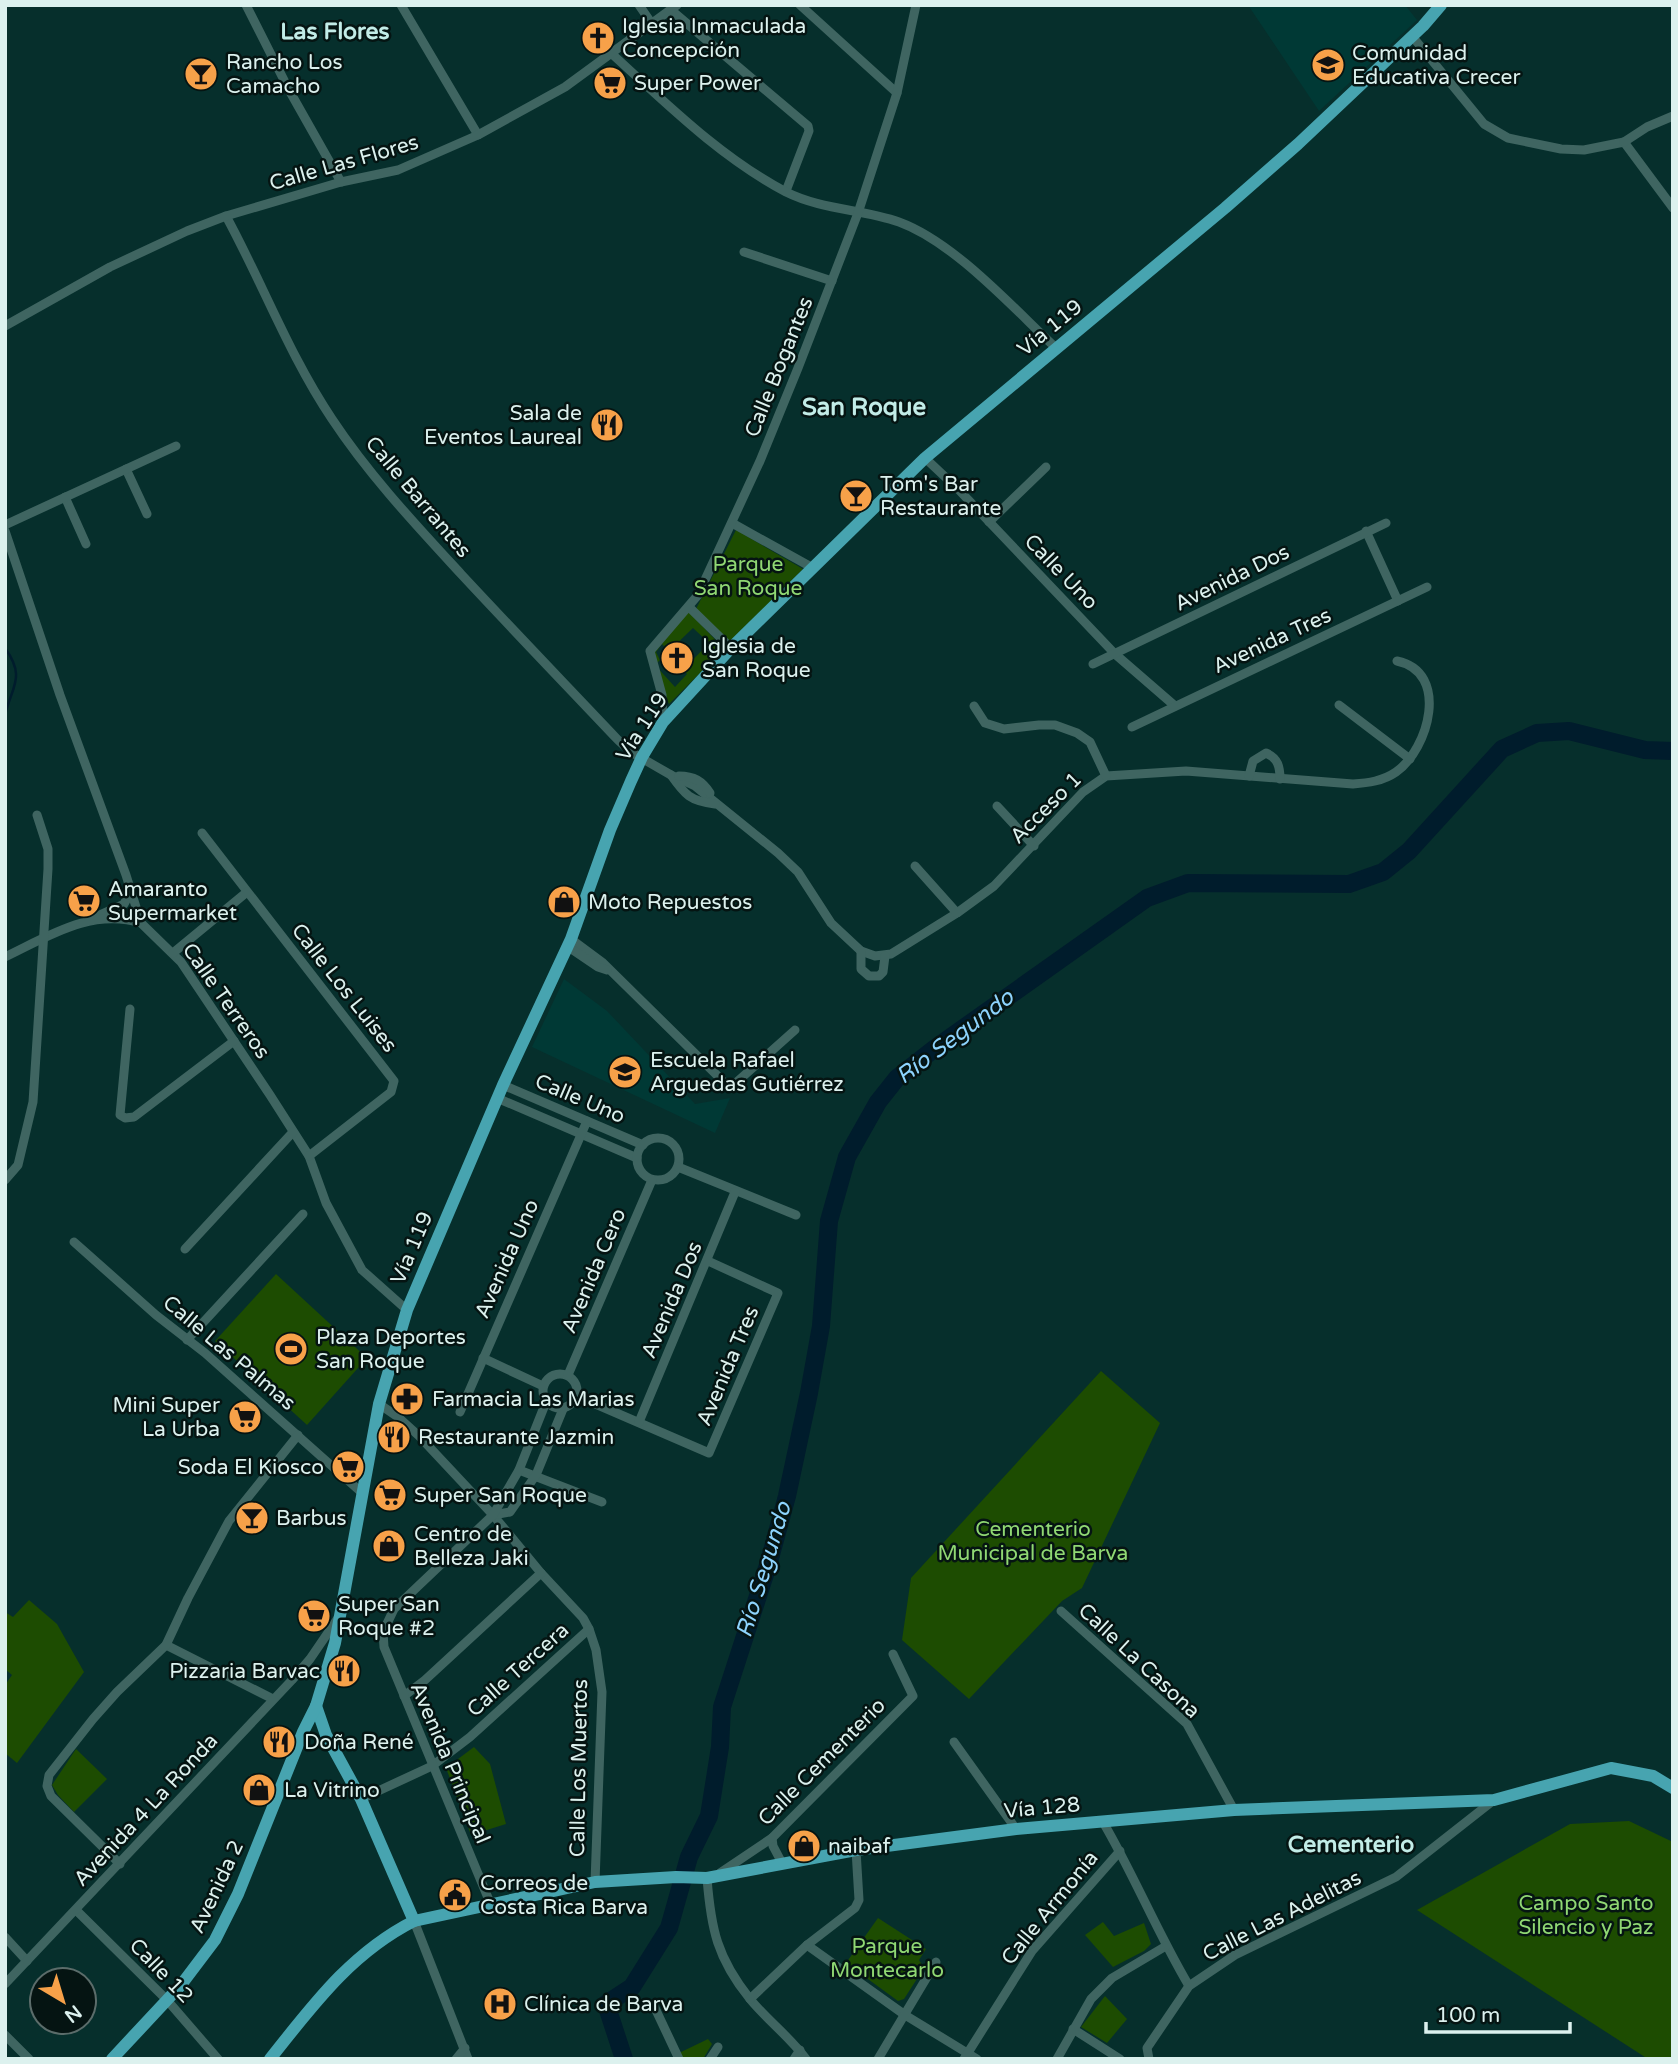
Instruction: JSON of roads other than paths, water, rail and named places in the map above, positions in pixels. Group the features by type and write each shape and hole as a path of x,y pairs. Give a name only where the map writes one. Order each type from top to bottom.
{"main road":[{"name":"Vía 119","path":"316,1706 329,1665 339,1618 379,1404 407,1310 497,1098 569,943 610,830 642,757 663,722 731,648 925,458 1256,181 1412,36 1441,5"},
{"name":"Avenida 2","path":"112,2059 202,1960 226,1920 316,1706"},
{"path":"316,1706 326,1735 360,1799 414,1921"},
{"path":"303,1732 314,1726 319,1727 326,1735"},
{"name":"Vía 128","path":"270,2059 334,1983 368,1949 389,1934 414,1921 595,1882 676,1877 707,1878 856,1850 1016,1829 1234,1810 1494,1800 1611,1768 1653,1776 1673,1788"}],"street":[{"path":"246,5 289,90 341,182"},
{"path":"401,5 478,135"},
{"path":"639,5 652,24"},
{"path":"800,5 897,93"},
{"name":"Calle Bogantes","path":"663,722 662,695 650,651 698,595 760,461 858,213 897,93 916,5"},
{"path":"674,8 808,126 809,131 786,191"},
{"name":"Calle Las Flores","path":"5,326 110,267 187,231 226,216 341,182 398,170 478,135 545,99 674,8"},
{"path":"1412,36 1484,124 1508,138 1561,149 1584,149 1625,142 1647,127 1673,116"},
{"path":"612,54 711,143 786,191 820,205 898,222 937,240 1055,347"},
{"path":"1625,142 1673,208"},
{"name":"Calle Barrantes","path":"226,216 253,265 275,320 293,355 333,421 391,497 618,740 642,757"},
{"path":"744,252 832,281"},
{"path":"5,525 176,446"},
{"name":"Calle Uno","path":"925,458 1115,654 1175,706"},
{"path":"989,522 1046,467"},
{"path":"126,469 147,514"},
{"path":"65,497 86,544"},
{"path":"732,523 813,568"},
{"name":"Avenida Dos","path":"1093,664 1386,523"},
{"name":"Calle Terreros","path":"5,531 141,923 173,953 309,1156 326,1203 362,1270 407,1310"},
{"path":"1366,531 1398,601"},
{"name":"Avenida Tres","path":"1132,727 1427,587"},
{"path":"690,607 731,648"},
{"name":"Acceso 1","path":"861,951 861,969 869,976 878,976 883,972 885,956 957,914 993,886 1083,792 1106,776 1186,771 1353,784 1368,783 1396,772 1410,759 1423,738 1430,701 1426,683 1418,670 1409,663 1397,661"},
{"path":"1339,705 1410,759"},
{"path":"974,706 985,723 1004,729 1039,724 1055,725 1077,733 1090,742 1106,776"},
{"path":"1249,776 1253,761 1266,753 1274,756 1278,763 1280,779"},
{"path":"642,757 695,786 778,853 798,872 831,923 861,951 874,956 885,956"},
{"path":"997,806 1034,846"},
{"path":"5,1180 18,1165 33,1102 48,849 37,814"},
{"name":"Calle Los Luises","path":"202,833 394,1081 391,1092 309,1156"},
{"path":"915,866 957,914"},
{"path":"5,957 60,929 124,904 131,891"},
{"path":"173,953 247,892"},
{"path":"86,921 107,918 141,923"},
{"path":"569,943 598,967 609,971 730,1088 795,1030"},
{"path":"130,1009 120,1115 125,1118 134,1117 234,1041"},
{"name":"Calle Uno","path":"503,1085 643,1145"},
{"name":"Calle Uno","path":"497,1098 637,1158"},
{"name":"Avenida Uno","path":"460,1412 587,1121"},
{"path":"185,1249 293,1132"},
{"path":"654,1138 672,1143 679,1154 678,1167 670,1177 652,1180 640,1171 637,1158 643,1145 654,1138"},
{"path":"678,1167 796,1216"},
{"name":"Avenida Cero","path":"568,1375 652,1180"},
{"name":"Avenida Dos","path":"639,1422 735,1192"},
{"path":"187,1340 303,1214"},
{"name":"Calle Las Palmas","path":"74,1242 205,1353 361,1492"},
{"name":"Avenida Tres","path":"639,1422 709,1453 778,1293 708,1261"},
{"path":"483,1358 544,1386"},
{"path":"568,1375 576,1384 577,1396 572,1404 563,1409 554,1408 543,1397 544,1386 551,1376 568,1375"},
{"path":"577,1396 639,1422"},
{"path":"493,1515 519,1470 546,1402"},
{"name":"Calle Los Muertos","path":"379,1404 419,1436 493,1515 583,1618 589,1629 596,1650 602,1692 595,1882"},
{"path":"493,1515 510,1511 536,1475 563,1409"},
{"path":"120,1864 51,1796 47,1786 49,1775 117,1692 166,1645 229,1521 298,1435"},
{"path":"519,1470 603,1502"},
{"name":"Avenida Principal","path":"491,1905 384,1647 383,1632 394,1609 493,1515"},
{"path":"404,1696 425,1680 541,1573"},
{"name":"Calle La Casona","path":"1061,1611 1187,1724 1234,1810"},
{"name":"Avenida 4 La Ronda","path":"5,1984 310,1659 339,1618"},
{"name":"Calle Tercera","path":"360,1799 432,1766 470,1737 589,1629"},
{"path":"166,1645 273,1699"},
{"name":"Calle Cementerio","path":"707,1878 772,1838 913,1696 893,1654"},
{"path":"310,1659 318,1658 329,1665"},
{"path":"954,1742 1016,1829"},
{"name":"Calle Las Adelitas","path":"1149,2059 1147,2048 1189,1986 1236,1955 1396,1877 1494,1800"},
{"path":"1103,1822 1120,1851 1166,1947 1189,1986"},
{"path":"772,1838 782,1863"},
{"path":"750,1999 807,1945 855,1909 859,1900 856,1850"},
{"name":"Calle Armonía","path":"966,2056 1032,1951 1120,1851"},
{"path":"707,1878 710,1920 718,1946 750,1999 807,2059"},
{"name":"Calle 12","path":"76,1910 167,2000 218,2059"},
{"path":"414,1921 468,2059"},
{"path":"5,1937 27,1961"},
{"path":"807,1945 966,2056 977,2059"},
{"path":"1057,2059 1091,1999 1112,1978 1166,1947"},
{"path":"878,2059 936,1962"},
{"path":"654,2006 679,2059"},
{"path":"1073,2029 1120,2059"},
{"path":"5,2035 29,2059"},
{"path":"709,2059 718,2047"},
{"path":"456,2059 465,2048"},
{"path":"794,2059 800,2050"}],"waterway":[{"path":"5,648 16,674 5,715"},
{"name":"Río Segundo","path":"624,2059 606,2004 632,1987 669,1928 689,1857 709,1816 720,1747 722,1707 769,1562 787,1496 809,1393 821,1326 829,1221 847,1157 878,1102 897,1078 1147,898 1188,883 1349,884 1383,872 1409,851 1502,749 1537,733 1569,731 1645,750 1673,751"}],"place":[{"name":"Iglesia Inmaculada Concepción","path":"598,38"},
{"name":"Comunidad Educativa Crecer","path":"1328,65"},
{"name":"Rancho Los Camacho","path":"201,74"},
{"name":"Super Power","path":"610,83"},
{"name":"Sala de Eventos Laureal","path":"607,425"},
{"name":"Tom's Bar Restaurante","path":"856,496"},
{"name":"Iglesia de San Roque","path":"677,658"},
{"name":"Amaranto Supermarket","path":"84,901"},
{"name":"Moto Repuestos","path":"564,902"},
{"name":"Escuela Rafael Arguedas Gutiérrez","path":"625,1072"},
{"name":"Plaza Deportes San Roque","path":"291,1349"},
{"name":"Farmacia Las Marias","path":"407,1399"},
{"name":"Mini Super La Urba","path":"245,1417"},
{"name":"Restaurante Jazmin","path":"394,1437"},
{"name":"Soda El Kiosco","path":"348,1467"},
{"name":"Super San Roque","path":"390,1495"},
{"name":"Barbus","path":"252,1518"},
{"name":"Centro de Belleza Jaki","path":"389,1546"},
{"name":"Super San Roque #2","path":"314,1616"},
{"name":"Pizzaria Barvac","path":"344,1671"},
{"name":"Doña René","path":"279,1742"},
{"name":"La Vitrino","path":"259,1790"},
{"name":"naibaf","path":"804,1846"},
{"name":"Correos de Costa Rica Barva","path":"455,1895"},
{"name":"Clínica de Barva","path":"500,2004"}],"district":[{"name":"Las Flores","path":"335,32"},
{"name":"San Roque","path":"864,407"},
{"name":"Cementerio","path":"1351,1845"}],"park label":[{"name":"Parque San Roque","path":"748,576"},
{"name":"Cementerio Municipal de Barva","path":"1033,1541"},
{"name":"Campo Santo Silencio y Paz","path":"1586,1915"},
{"name":"Parque Montecarlo","path":"887,1958"}]}
